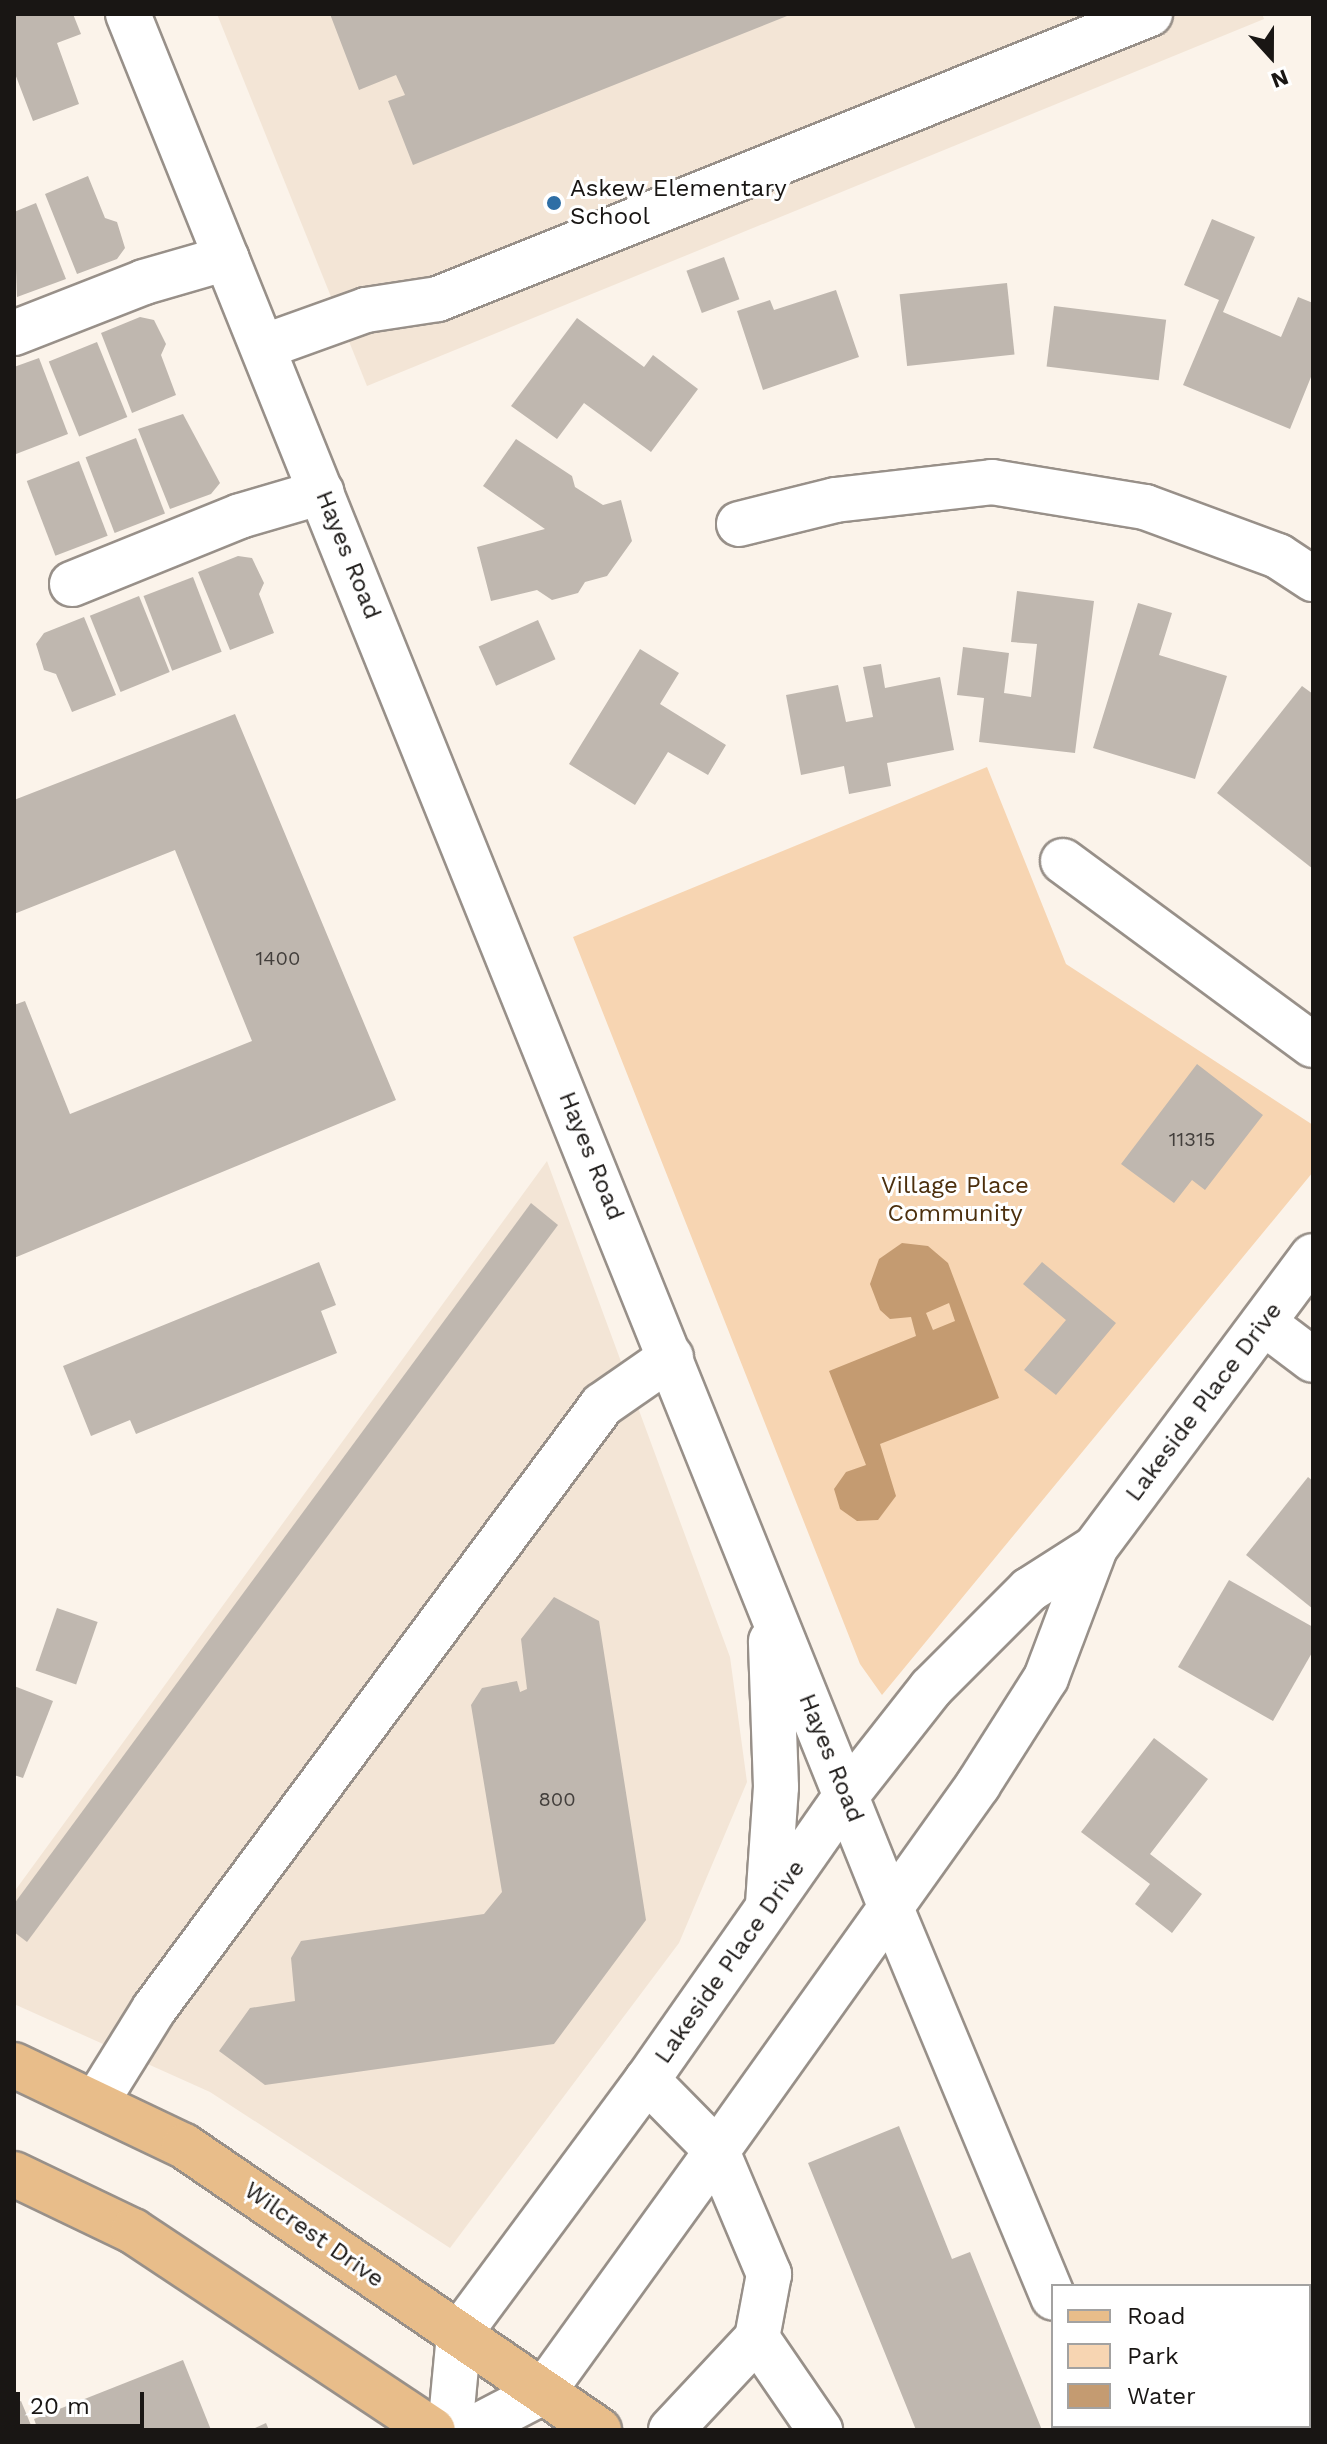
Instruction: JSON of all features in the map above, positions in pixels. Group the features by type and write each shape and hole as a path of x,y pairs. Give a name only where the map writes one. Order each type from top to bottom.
{"main road":[{"name":"Wilcrest Drive","path":"14,2065 97,2101 184,2146 599,2430"},
{"path":"14,2174 133,2231 433,2430"}],"street":[{"name":"Hayes Road","path":"128,14 891,1908 1051,2293"},
{"path":"263,347 366,310 438,299 1150,14"},
{"path":"14,333 144,282 227,258"},
{"path":"739,524 835,500 992,482 1145,507 1278,556 1313,579"},
{"path":"72,584 240,516 322,492"},
{"path":"1063,861 1313,1045"},
{"name":"Lakeside Place Drive","path":"470,2430 543,2392 717,2151 978,1785 1046,1678 1095,1548 1313,1256"},
{"path":"1264,1323 1313,1360"},
{"path":"97,2101 154,2009 602,1405 671,1357"},
{"name":"Lakeside Place Drive","path":"459,2334 647,2080 846,1796 931,1688 1029,1590 1095,1548"},
{"path":"768,1907 776,1787 769,1603"},
{"path":"647,2080 717,2151 769,2274 757,2338 671,2430"},
{"path":"450,2430 459,2334"},
{"path":"757,2338 820,2430"}],"shaded area":[{"name":"Askew Elementary School","path":"217,14 1262,14 1264,19 367,386"},
{"path":"547,1161 730,1657 747,1782 679,1943 450,2248 210,2092 14,2004 14,1892"}],"green space":[{"name":"Village Place Community","path":"987,767 1066,964 1313,1125 1313,1172 882,1695 860,1664 573,937"}],"water":[{"path":"902,1243 928,1246 948,1263 999,1398 880,1444 896,1496 878,1520 857,1521 840,1509 834,1489 846,1472 866,1465 829,1371 916,1336 911,1317 890,1319 880,1310 870,1284 879,1259","holes":["949,1303 955,1321 933,1330 926,1313"]}],"building":[{"path":"14,14 73,14 81,34 57,43 79,104 33,121 14,71"},
{"path":"330,14 792,14 413,165 388,101 405,95 396,75 359,90"},
{"path":"88,176 105,218 117,222 125,248 117,259 77,274 45,194"},
{"path":"36,203 66,279 17,297 14,212"},
{"path":"1212,219 1255,237 1223,312 1281,337 1298,297 1313,303 1313,372 1290,429 1183,385 1219,300 1184,285"},
{"path":"724,257 739,299 702,313 686,271"},
{"path":"1007,283 1015,355 907,366 900,294"},
{"path":"836,290 859,357 763,390 737,311 770,300 774,310"},
{"path":"1054,306 1166,320 1159,380 1047,367"},
{"path":"140,317 154,320 166,344 161,355 176,395 132,413 101,333"},
{"path":"577,318 644,367 653,355 698,389 651,452 584,403 557,439 511,406"},
{"path":"97,342 127,417 79,437 49,361"},
{"path":"39,358 68,434 16,454 14,367"},
{"path":"183,414 220,483 211,494 170,509 138,429"},
{"path":"136,438 165,514 115,533 86,457"},
{"path":"516,439 572,476 575,487 603,505 621,500 632,541 607,576 585,582 578,593 552,600 537,590 491,601 477,547 545,529 483,486"},
{"path":"79,461 108,536 55,556 27,481"},
{"path":"238,556 252,558 264,583 259,594 274,633 230,650 198,572"},
{"path":"193,577 222,652 172,671 144,596"},
{"path":"1017,591 1094,601 1075,753 979,742 984,698 957,695 963,647 1009,653 1004,693 1031,697 1037,644 1011,642"},
{"path":"139,596 170,672 121,692 90,616"},
{"path":"1138,603 1172,613 1159,655 1227,676 1195,779 1093,748"},
{"path":"84,617 116,695 72,712 56,674 44,670 36,644 44,633"},
{"path":"538,620 555,659 496,686 479,646"},
{"path":"640,649 679,673 660,704 726,745 708,775 668,752 635,805 569,764"},
{"path":"881,664 885,688 940,677 954,750 887,763 891,786 849,794 844,766 801,775 786,695 838,685 846,722 873,717 863,667"},
{"path":"1302,686 1313,694 1313,869 1217,793"},
{"path":"235,714 396,1100 14,1258 14,1005 25,1001 70,1114 252,1041 175,850 14,914 14,800"},
{"path":"1197,1064 1263,1115 1205,1190 1192,1180 1174,1203 1121,1164"},
{"path":"531,1203 558,1225 27,1942 14,1932 14,1904"},
{"path":"319,1262 336,1305 321,1311 337,1353 136,1434 130,1420 91,1436 63,1366"},
{"path":"1042,1262 1116,1323 1056,1395 1024,1370 1066,1320 1023,1284"},
{"path":"1308,1477 1313,1481 1313,1609 1246,1555"},
{"path":"1229,1580 1313,1627 1313,1651 1273,1721 1178,1667"},
{"path":"554,1597 599,1621 646,1920 554,2044 265,2085 219,2051 250,2008 295,2001 291,1958 301,1941 484,1914 502,1892 471,1705 482,1688 517,1681 520,1692 527,1689 521,1639"},
{"path":"57,1608 98,1622 76,1684 36,1670"},
{"path":"14,1686 53,1701 23,1778 14,1775"},
{"path":"1154,1738 1208,1779 1150,1854 1202,1894 1172,1933 1135,1904 1150,1884 1081,1832"},
{"path":"899,2126 952,2259 970,2252 1042,2430 916,2430 808,2163"},
{"path":"183,2360 211,2430 38,2430 34,2419"},
{"path":"21,2401 33,2430 14,2430 14,2404"},
{"path":"266,2423 269,2430 251,2430"}],"place":[{"name":"Askew Elementary School","path":"554,203"}]}
